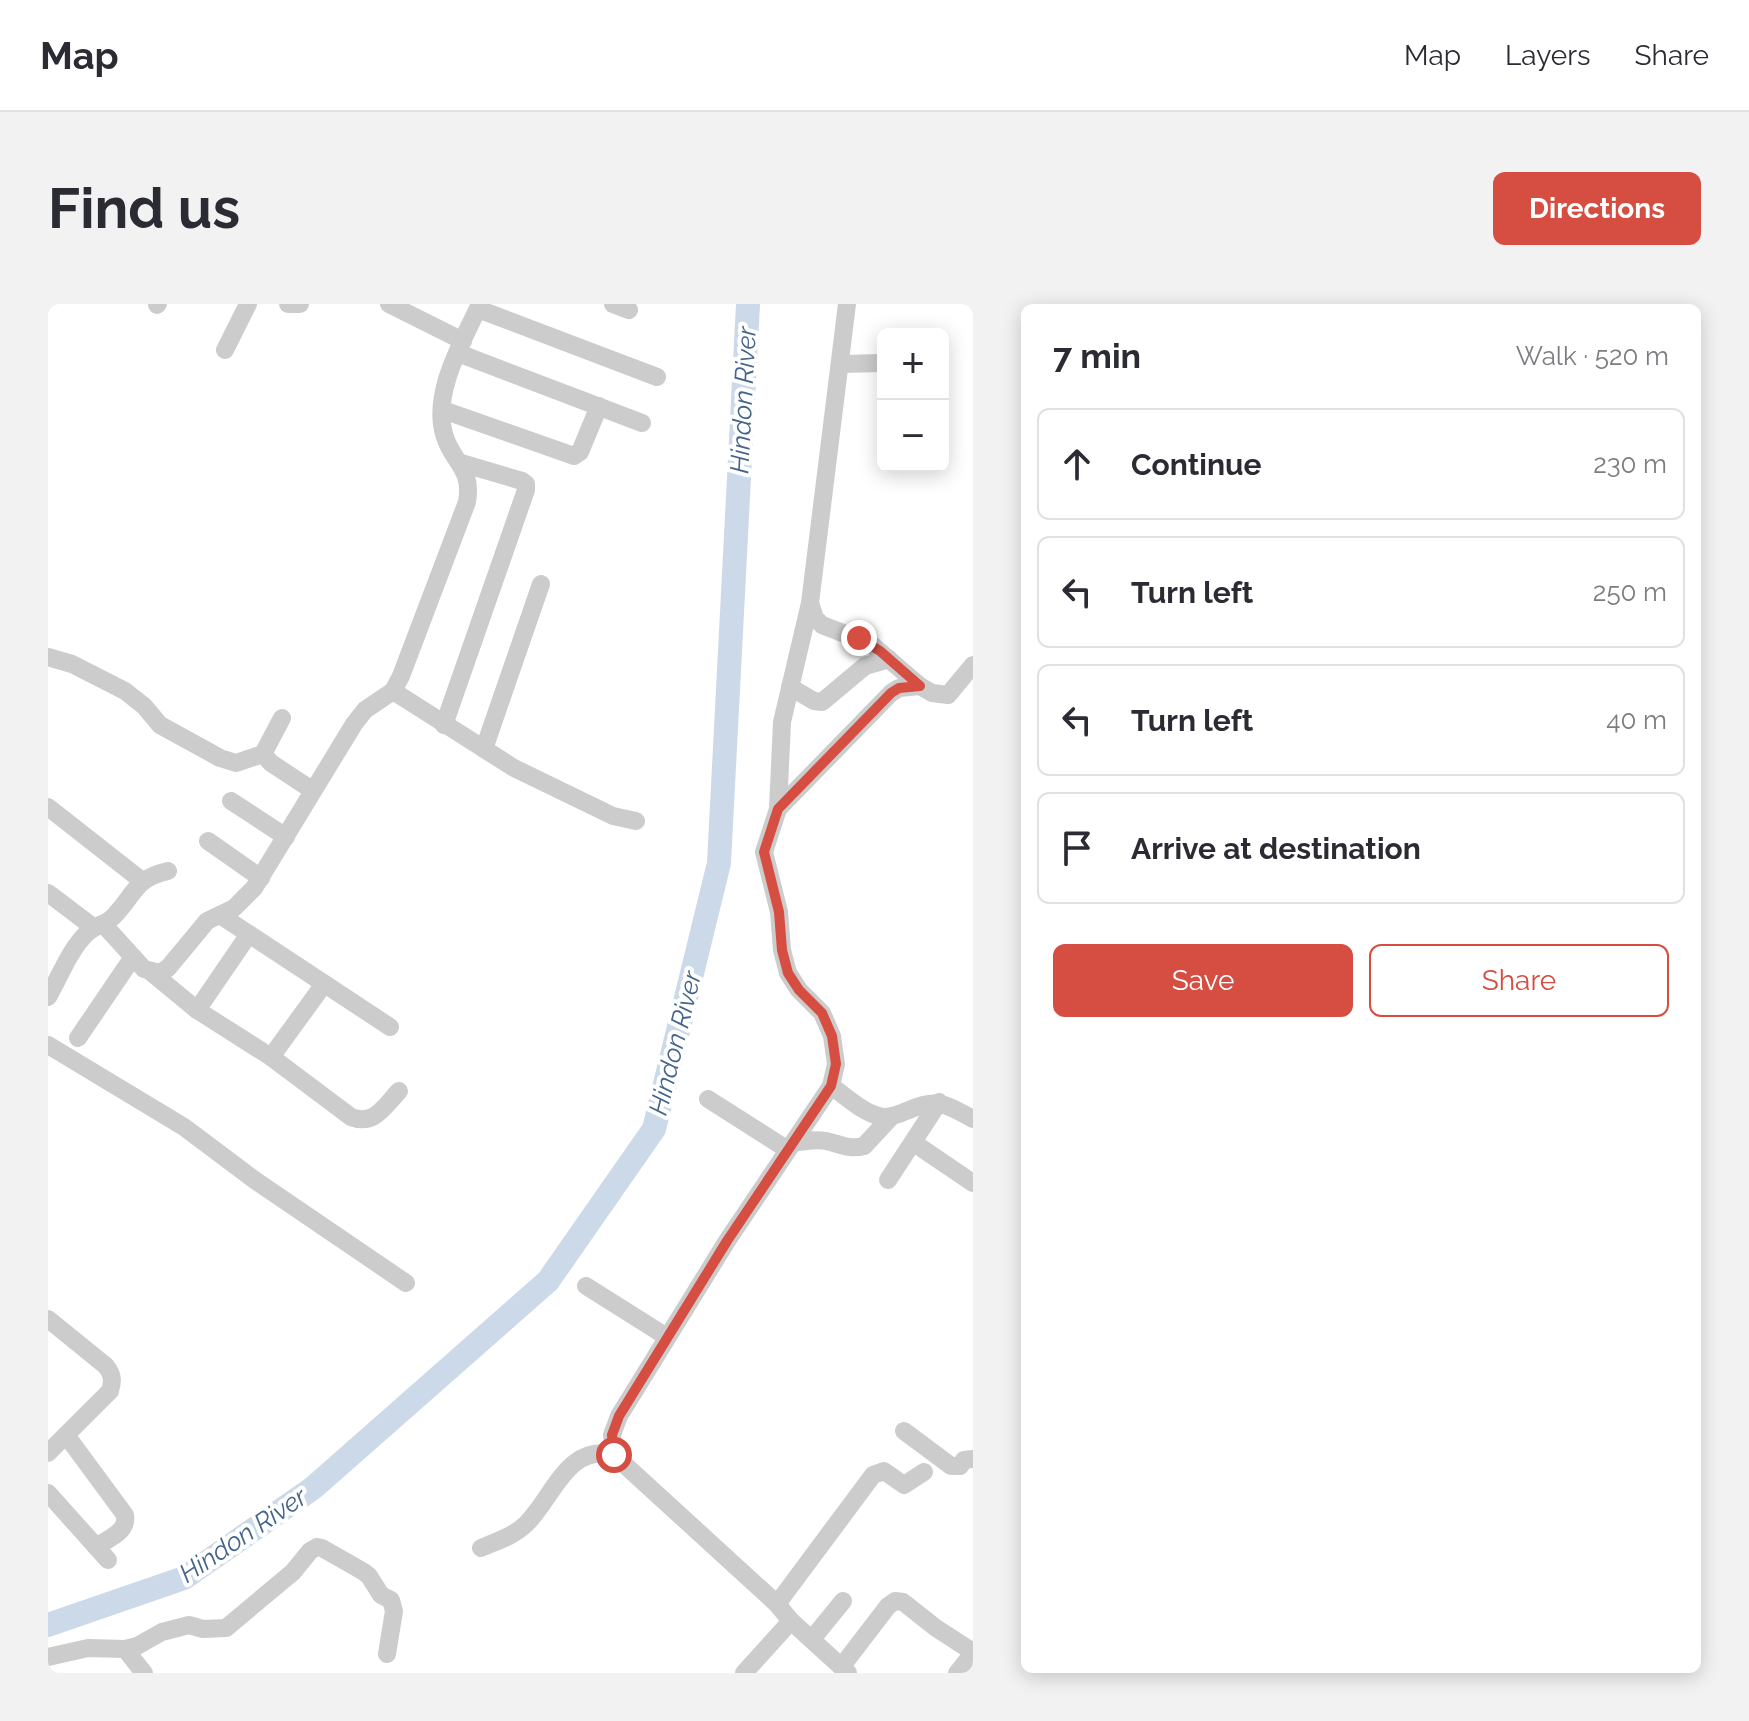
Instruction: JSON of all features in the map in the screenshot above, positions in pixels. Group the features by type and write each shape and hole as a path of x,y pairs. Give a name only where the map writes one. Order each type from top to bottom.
{"street":[{"path":"225,350 248,304"},
{"path":"288,304 300,304"},
{"path":"389,304 461,347 642,423"},
{"path":"614,1455 614,1426 667,1337 831,1086 836,1064 826,1021 794,982 782,950 779,912 764,852 778,809 781,733 810,603 847,304"},
{"path":"151,972 160,973 168,968 207,921 245,899 365,710 393,691 467,502 469,481 444,436 443,410 450,373 479,306 657,377"},
{"path":"840,364 877,363"},
{"path":"443,410 574,456 580,452 599,406"},
{"path":"444,725 526,490 526,484 522,481 461,463"},
{"path":"484,749 541,584"},
{"path":"810,603 815,618 822,625 871,644 932,693 948,695 973,665"},
{"path":"48,657 72,664 125,691 144,706 160,725 220,758 236,763 263,754 282,718"},
{"path":"790,687 814,701 822,702 865,666 889,659"},
{"path":"778,809 891,693 899,688 920,686"},
{"path":"393,691 514,768 613,816 636,821"},
{"path":"263,754 271,763 312,790"},
{"path":"231,801 286,837"},
{"path":"48,807 141,880"},
{"path":"208,841 261,878"},
{"path":"48,997 77,946 116,914 141,880 168,871"},
{"path":"50,901 99,926 197,1010 271,1057 351,1117 362,1121 373,1119 399,1091"},
{"path":"220,915 390,1027"},
{"path":"197,1010 249,934"},
{"path":"78,1038 133,957"},
{"path":"271,1057 324,984"},
{"path":"48,1045 184,1127 256,1181 406,1283"},
{"path":"831,1086 872,1113 891,1117"},
{"path":"708,1099 790,1146 825,1141 851,1148 864,1146 891,1117 918,1106 939,1102 973,1119"},
{"path":"888,1180 939,1102"},
{"path":"914,1143 973,1183"},
{"path":"586,1286 667,1337"},
{"path":"48,1319 112,1372 113,1382 110,1391 48,1453"},
{"path":"904,1431 951,1466 960,1466 964,1460 973,1459"},
{"path":"48,1493 102,1553 126,1523 125,1515 66,1435"},
{"path":"481,1548 527,1524 579,1459 593,1453 614,1455 845,1670 888,1606 895,1601 903,1602 973,1653 957,1673"},
{"path":"777,1604 873,1475 884,1471 904,1485 924,1472"},
{"path":"48,1657 88,1648 125,1649 174,1628 189,1625 203,1629 226,1628 293,1572 317,1547 364,1572 381,1595 391,1600 394,1611 387,1654"},
{"path":"812,1639 843,1601"},
{"path":"744,1673 791,1621"},
{"path":"125,1649 144,1673"}],"waterway":[{"name":"Hindon River","path":"48,1625 184,1578 313,1488 548,1281 654,1129 719,863 748,304"}],"route":[{"path":"614,1455 612,1435 619,1416 727,1241 835,1076 832,1036 826,1021 788,973 782,950 779,912 764,852 778,809 891,693 899,688 920,686 880,651 859,638"}]}
